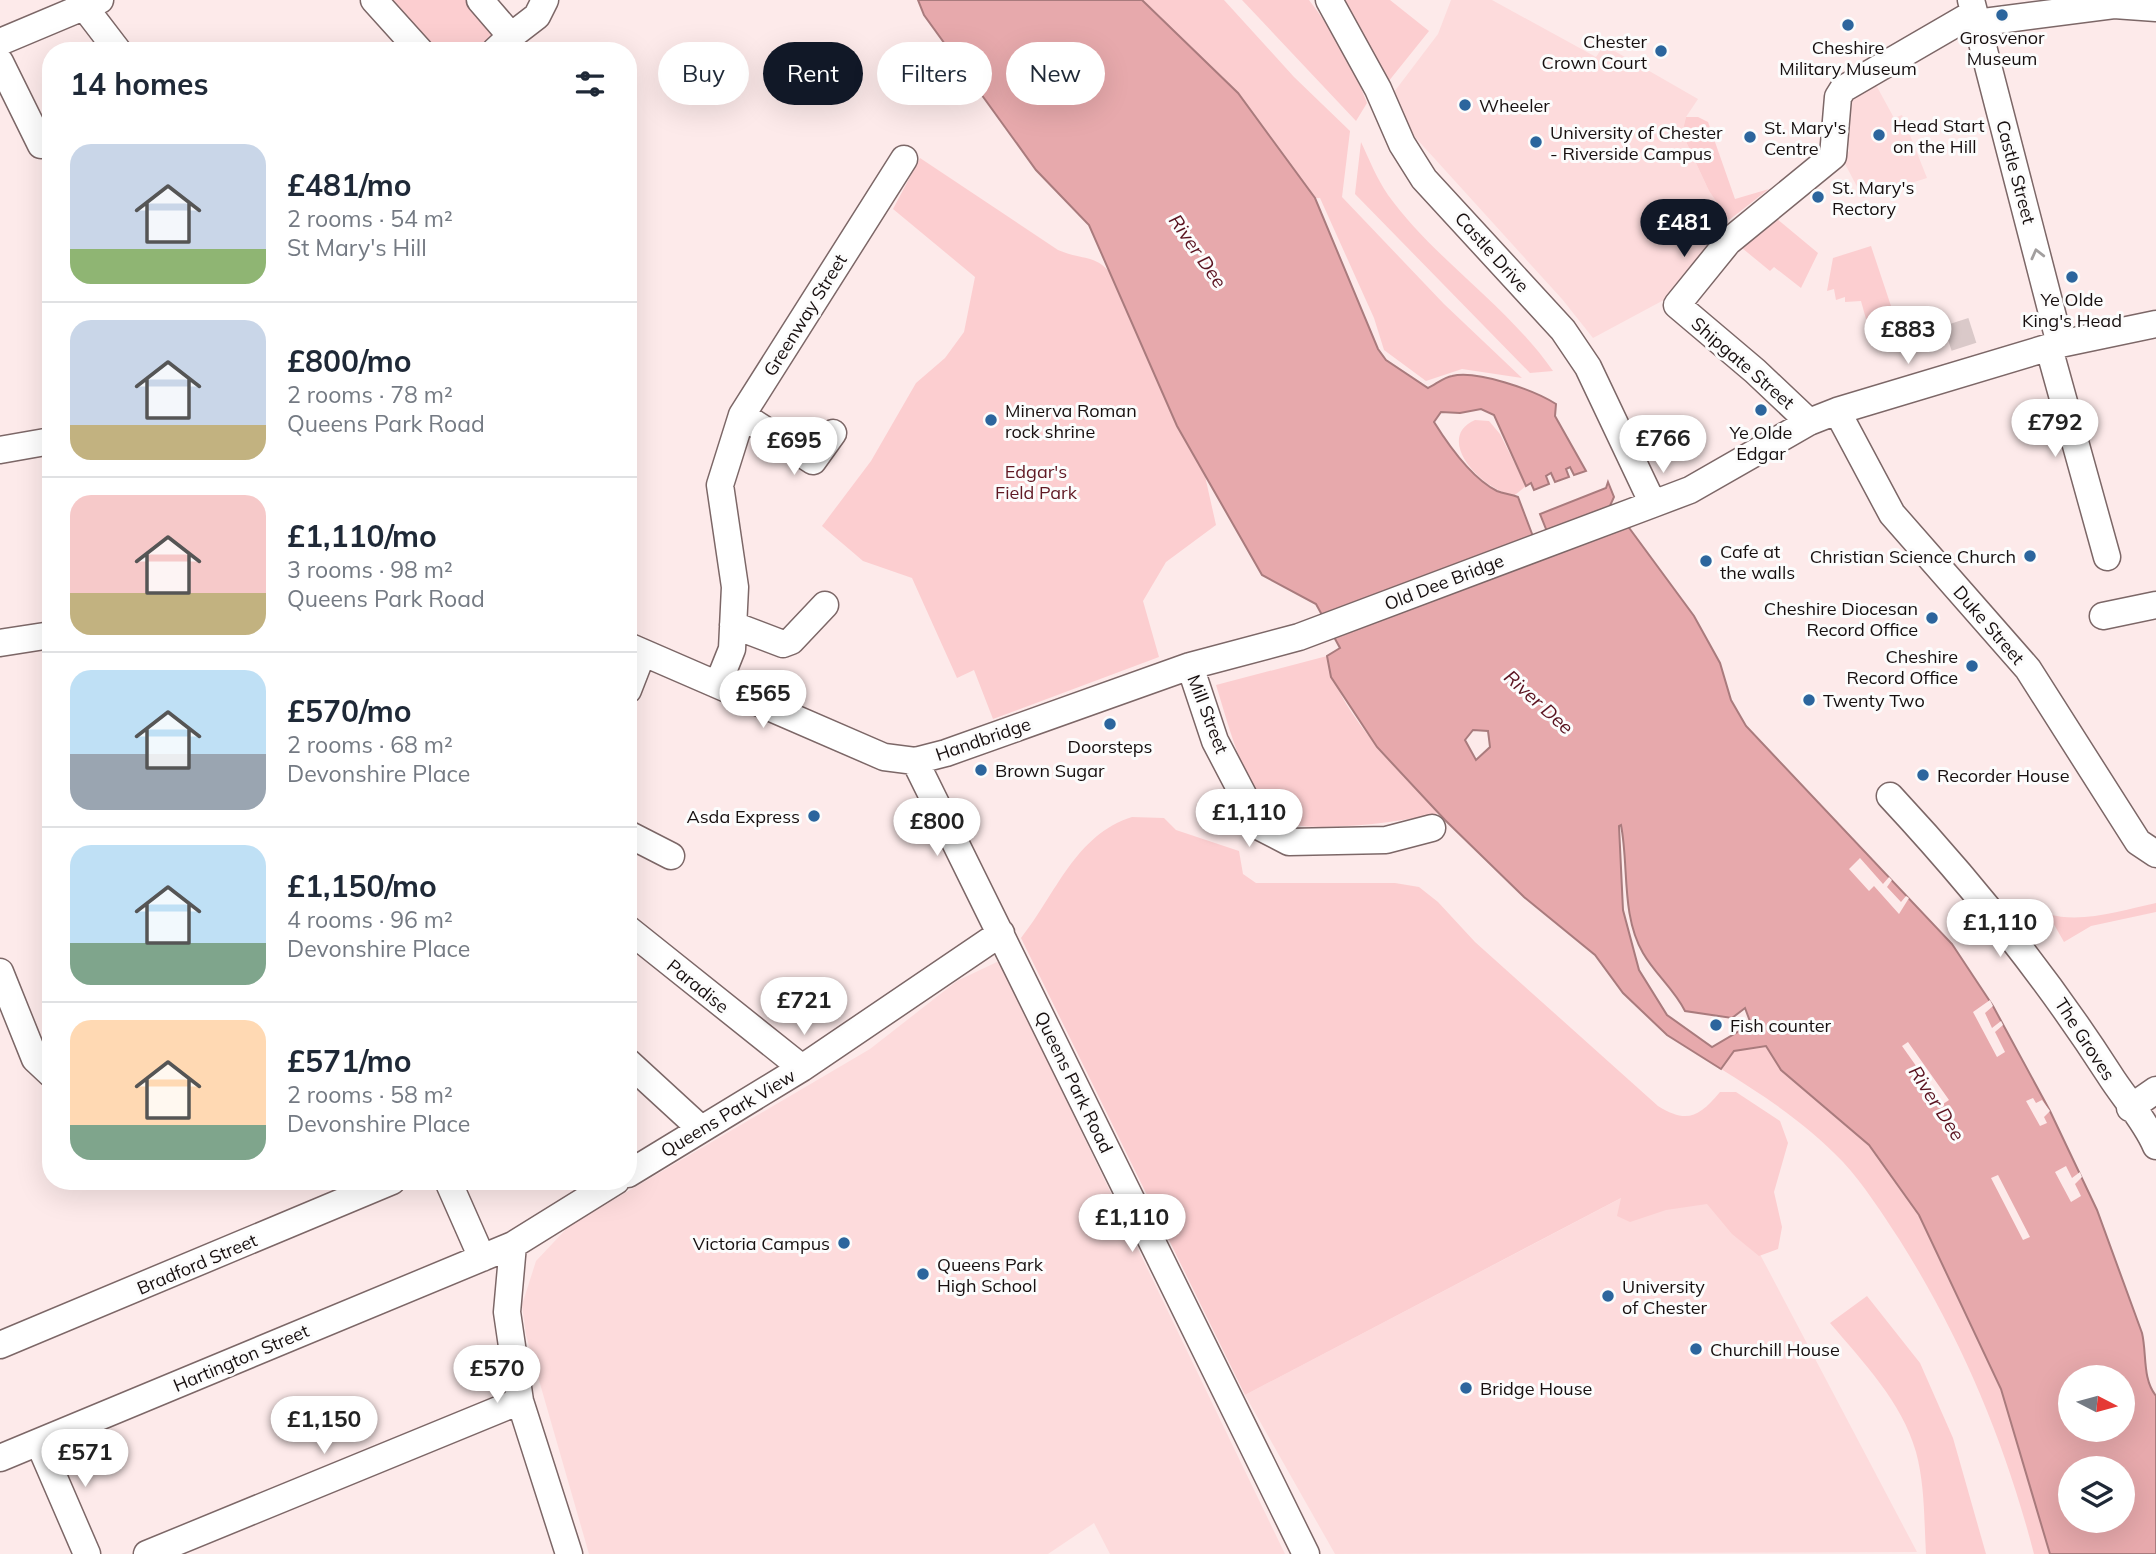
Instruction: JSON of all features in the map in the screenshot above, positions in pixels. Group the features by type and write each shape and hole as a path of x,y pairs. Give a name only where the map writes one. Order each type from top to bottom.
{"street":[{"path":"374,0 412,42"},
{"path":"480,0 502,42"},
{"path":"505,42 537,16 545,0"},
{"name":"Castle Drive","path":"1329,0 1378,89 1402,144 1424,179 1563,330 1588,367 1653,505"},
{"path":"0,42 88,3 112,42"},
{"path":"1974,12 2056,12 2114,5 2156,8"},
{"name":"Shipgate Street","path":"1809,422 1755,371 1677,305 1728,242 1833,156 1838,97 1843,89 1974,12"},
{"name":"Castle Street","path":"1974,12 2108,557"},
{"path":"0,62 41,145"},
{"name":"Greenway Street","path":"718,684 732,649 733,625 732,552 720,485 742,415 904,159"},
{"path":"1653,505 1745,461 1809,422 1970,362 2156,324"},
{"name":"Duke Street","path":"1837,411 1892,513 2028,669 2147,848"},
{"path":"742,415 813,461 833,433"},
{"path":"0,450 42,443"},
{"name":"Old Dee Bridge","path":"1276,642 1653,505"},
{"path":"2103,615 2156,604"},
{"path":"733,625 783,644 791,641 825,605"},
{"path":"0,643 42,636"},
{"name":"Handbridge","path":"637,651 884,757 915,761 946,753 1189,666 1276,642"},
{"name":"Mill Street","path":"1189,666 1215,741 1260,827 1274,837 1289,842 1386,840 1432,828"},
{"name":"Queens Park Road","path":"915,761 1306,1554"},
{"name":"The Groves","path":"1900,801 2000,920 2062,1000 2130,1108 2150,1131 2156,1146"},
{"path":"637,839 671,856"},
{"name":"Queens Park View","path":"637,1168 802,1068 1001,933"},
{"name":"Paradise","path":"637,936 802,1068"},
{"path":"0,972 35,1059 42,1066"},
{"path":"637,1070 701,1129"},
{"path":"2130,1108 2156,1090"},
{"name":"Bradford Street","path":"0,1345 370,1190"},
{"path":"452,1190 482,1258 513,1245 602,1190"},
{"path":"513,1245 507,1312 520,1401 569,1554"},
{"name":"Hartington Street","path":"0,1458 482,1258"},
{"path":"147,1554 520,1401"},
{"path":"39,1443 88,1554"}],"shaded area":[{"name":"University of Chester - Riverside Campus","path":"1451,0 1492,0 1596,57 1604,45 1698,99 1686,117 1682,133 1709,191 1729,220 1675,294 1593,338 1562,299 1405,126 1391,96 1438,34"},
{"name":"Head Start on the Hill","path":"1876,85 1894,118 1902,115 1927,178 1863,198 1843,160 1849,151 1846,120 1849,101"},
{"name":"Victoria Campus","path":"999,961 1285,1554 1110,1554 1094,1523 1048,1554 589,1554 526,1335 522,1305 536,1261 569,1226 630,1190 637,1190 637,1186 870,1049 957,981"},
{"name":"University of Chester","path":"1725,1188 1917,1552 1335,1554 1245,1395 1627,1195"}],"green space":[{"path":"386,0 469,0 498,35 491,42 424,42"},
{"path":"1142,0 1224,0 1294,77 1350,131 1342,197 1444,304 1522,378 1462,369 1426,381 1384,350 1374,318 1320,198 1315,198 1238,93"},
{"path":"1242,0 1309,0 1342,49 1367,103 1356,121"},
{"path":"1344,0 1390,0 1429,31 1388,82"},
{"path":"1686,117 1698,117 1708,122 1735,199 1769,189 1729,220 1709,191 1682,133"},
{"path":"1361,142 1384,189 1406,218 1515,325 1553,371 1530,373 1355,194"},
{"name":"Edgar's Field Park","path":"920,158 1058,250 1096,261 1109,271 1116,280 1205,476 1216,525 1166,562 1143,601 1159,657 993,719 974,670 957,678 912,578 863,561 822,526 871,461 916,383 945,358 964,332 975,277 893,209"},
{"path":"1777,219 1818,253 1801,288 1774,267 1770,271 1742,248"},
{"path":"1871,246 1893,312 1866,319 1861,301 1845,302 1845,297 1836,300 1834,289 1827,291 1833,258"},
{"path":"1475,420 1489,421 1500,434 1526,486 1515,495 1490,485 1468,464 1461,452 1459,439 1463,429"},
{"path":"1327,656 1333,677 1356,719 1389,760 1439,813 1404,820 1328,827 1286,824 1274,818 1264,807 1246,775 1216,685"},
{"path":"1132,817 1164,818 1176,830 1239,851 1243,874 1256,883 1395,883 1419,887 1438,902 1475,942 1658,1106 1677,1115 1692,1115 1706,1107 1720,1092 1736,1092 1780,1121 1788,1143 1774,1192 1782,1227 1778,1249 1759,1256 1732,1234 1707,1204 1666,1210 1630,1222 1617,1216 1621,1198 1245,1395 1021,938 1081,852 1112,826"},
{"path":"2156,903 2156,912 2091,926 2064,942 2048,914 2088,917"},
{"path":"1766,1046 1781,1070 1869,1145 1919,1215 2001,1389 2050,1554 2034,1554 2009,1471 1979,1391 1942,1314 1879,1209 1851,1171 1815,1135 1721,1069 1734,1051"},
{"path":"1867,1296 1920,1363 1953,1438 1986,1554 1926,1554 1921,1477 1910,1434 1880,1383 1830,1323"}],"water":[{"name":"River Dee","path":"918,0 1142,0 1238,93 1315,198 1378,349 1386,360 1428,388 1449,377 1476,376 1520,387 1556,404 1555,416 1586,471 1574,475 1570,467 1566,469 1569,477 1555,482 1551,473 1546,476 1549,484 1534,490 1531,483 1526,486 1494,415 1481,409 1460,413 1441,412 1434,422 1454,451 1478,478 1497,491 1518,497 1534,539 1627,525 1694,616 1720,663 1731,700 1746,726 1952,944 1993,1006 2050,1111 2097,1210 2142,1333 2147,1374 2156,1396 2156,1554 2050,1554 2001,1389 1919,1215 1869,1145 1781,1070 1766,1046 1734,1051 1721,1069 1667,1035 1623,993 1595,955 1524,897 1445,820 1377,747 1331,677 1327,656 1340,648 1316,604 1262,575 1177,426 1089,225 1036,170 989,105 992,105 992,42 944,42 924,15","holes":["1473,730 1488,731 1490,747 1476,760 1465,740","1621,825 1631,923 1648,961 1685,1011 1732,1018 1745,1008 1751,1024 1712,1047 1667,1015 1639,970 1623,910"]},
{"path":"1608,482 1614,497 1609,508 1548,534 1540,514 1606,488"}],"pier":[{"path":"1860,858 1883,884 1889,877 1892,880 1887,887 1901,902 1906,896 1909,898 1899,914 1874,886 1869,891 1849,869"},
{"path":"1990,1000 1993,1006 1985,1013 1992,1028 2001,1021 2003,1025 1995,1032 2005,1052 1997,1057 1973,1012"},
{"path":"1908,1042 1949,1100 1943,1104 1902,1046"},
{"path":"2033,1098 2036,1103 2042,1100 2050,1111 2044,1117 2047,1123 2040,1126 2026,1101"},
{"path":"2066,1166 2072,1178 2080,1172 2082,1177 2075,1184 2081,1196 2071,1202 2055,1172"},
{"path":"1998,1175 2030,1237 2023,1240 1991,1178"}],"tunnel":[{"path":"1956,322 1966,353"}],"place":[{"name":"Grosvenor Museum","path":"2002,15"},
{"name":"Cheshire Military Museum","path":"1848,25"},
{"name":"Chester Crown Court","path":"1661,51"},
{"name":"Wheeler","path":"1465,105"},
{"name":"Head Start on the Hill","path":"1879,135"},
{"name":"St. Mary's Centre","path":"1750,137"},
{"name":"University of Chester - Riverside Campus","path":"1536,142"},
{"name":"St. Mary's Rectory","path":"1818,197"},
{"name":"Ye Olde King's Head","path":"2072,277"},
{"name":"Ye Olde Edgar","path":"1761,410"},
{"name":"Minerva Roman rock shrine","path":"991,420"},
{"name":"Christian Science Church","path":"2030,556"},
{"name":"Cafe at the walls","path":"1706,561"},
{"name":"Cheshire Diocesan Record Office","path":"1932,618"},
{"name":"Cheshire Record Office","path":"1972,666"},
{"name":"Twenty Two","path":"1809,700"},
{"name":"Doorsteps","path":"1110,724"},
{"name":"Brown Sugar","path":"981,770"},
{"name":"Recorder House","path":"1923,775"},
{"name":"Asda Express","path":"814,816"},
{"name":"Fish counter","path":"1716,1025"},
{"name":"Victoria Campus","path":"844,1243"},
{"name":"Queens Park High School","path":"923,1274"},
{"name":"University of Chester","path":"1608,1296"},
{"name":"Churchill House","path":"1696,1349"},
{"name":"Bridge House","path":"1466,1388"}]}
